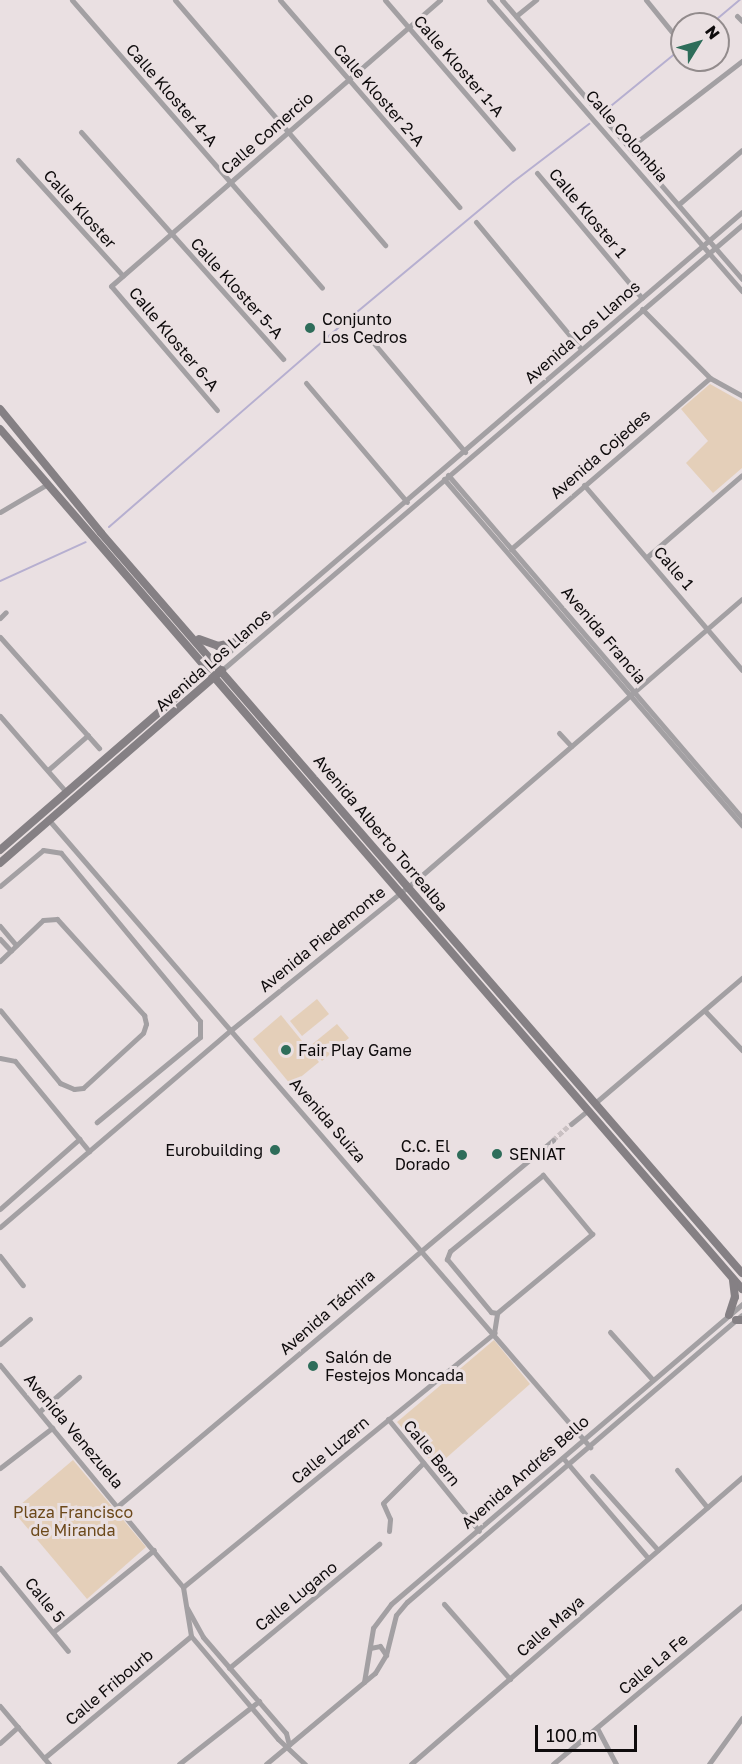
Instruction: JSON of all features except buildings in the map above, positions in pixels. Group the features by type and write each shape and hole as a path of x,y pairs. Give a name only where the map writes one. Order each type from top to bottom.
{"main road":[{"name":"Avenida Alberto Torrealba","path":"0,409 100,533 193,635 742,1273"},
{"name":"Avenida Alberto Torrealba","path":"0,429 742,1289"},
{"path":"193,635 214,646 243,640"},
{"name":"Avenida Los Llanos","path":"0,850 216,663"},
{"name":"Avenida Los Llanos","path":"0,863 222,670"},
{"path":"732,1261 742,1267"},
{"path":"733,1278 737,1317"}],"street":[{"name":"Calle Kloster 4-A","path":"72,0 322,288"},
{"path":"175,0 385,245"},
{"name":"Calle Kloster 2-A","path":"280,0 459,207"},
{"name":"Calle Kloster 1-A","path":"385,0 513,149"},
{"name":"Calle Comercio","path":"111,286 440,0"},
{"name":"Calle Colombia","path":"489,0 742,291"},
{"name":"Calle Colombia","path":"502,0 742,279"},
{"path":"516,16 536,0"},
{"path":"646,0 670,30"},
{"path":"737,16 742,21"},
{"path":"629,148 742,61"},
{"name":"Calle Kloster 5-A","path":"81,132 283,359"},
{"path":"679,204 742,150"},
{"name":"Calle Kloster","path":"18,160 123,276"},
{"name":"Calle Kloster 1","path":"537,173 642,298"},
{"name":"Avenida Los Llanos","path":"216,663 407,502 445,475 465,452 581,349 742,212"},
{"path":"476,222 581,349"},
{"name":"Avenida Los Llanos","path":"222,670 445,475 707,252 742,225"},
{"name":"Calle Kloster 6-A","path":"111,286 217,410"},
{"path":"642,309 710,378 742,396"},
{"path":"372,341 465,452"},
{"name":"Avenida Cojedes","path":"511,550 710,378"},
{"path":"306,383 407,502"},
{"name":"Avenida Francia","path":"445,475 511,550 742,826"},
{"path":"647,557 742,475"},
{"path":"0,512 46,484"},
{"name":"Calle 1","path":"584,485 742,670"},
{"name":"Avenida Piedemonte","path":"0,1227 231,1030 400,893 742,599"},
{"path":"0,618 6,612"},
{"path":"0,637 99,748"},
{"name":"Avenida Francia","path":"632,693 742,818"},
{"path":"0,716 66,792"},
{"path":"559,733 571,746"},
{"path":"48,770 88,735"},
{"name":"Avenida Suiza","path":"43,813 590,1447"},
{"path":"0,886 43,850 52,849 61,853 200,1022 202,1029 200,1037 97,1122"},
{"path":"112,915 123,905"},
{"path":"0,961 43,920 60,920 144,1015 146,1027 83,1088 74,1089 60,1083 0,1010"},
{"path":"0,926 16,945"},
{"path":"0,939 11,951"},
{"path":"595,1103 742,978"},
{"path":"705,1011 742,1050"},
{"path":"0,1058 15,1061 89,1151"},
{"path":"571,1124 588,1110"},
{"path":"0,1209 79,1139"},
{"name":"Avenida Táchira","path":"119,1505 553,1140"},
{"path":"494,1333 496,1313 592,1234 543,1175 450,1251 447,1259 491,1312 496,1313"},
{"path":"0,1256 23,1285"},
{"name":"Avenida Andrés Bello","path":"266,1764 364,1683 380,1665 386,1655 393,1620 403,1605 590,1447 737,1317 742,1304"},
{"name":"Avenida Andrés Bello","path":"364,1683 373,1628 385,1610 652,1379 737,1317"},
{"path":"0,1344 30,1319"},
{"path":"610,1332 652,1379"},
{"name":"Calle Luzern","path":"183,1587 494,1333"},
{"name":"Avenida Venezuela","path":"0,1365 119,1505 183,1587"},
{"path":"40,1411 79,1377"},
{"name":"Calle Bern","path":"388,1419 479,1531"},
{"path":"0,1468 52,1428"},
{"path":"563,1458 648,1558"},
{"path":"389,1531 390,1519 382,1503 423,1463"},
{"path":"677,1470 707,1507"},
{"path":"592,1476 658,1550"},
{"name":"Calle Maya","path":"411,1764 742,1477"},
{"name":"Calle Lugano","path":"229,1668 379,1544"},
{"path":"53,1632 154,1550"},
{"name":"Calle 5","path":"0,1568 68,1651"},
{"path":"183,1587 191,1636 278,1739 290,1745"},
{"path":"184,1604 203,1637 286,1733 290,1745 305,1764"},
{"path":"444,1604 510,1679"},
{"name":"Calle La Fe","path":"553,1764 742,1606"},
{"name":"Calle Fribourb","path":"44,1758 191,1636"},
{"path":"370,1648 380,1646 386,1655"},
{"path":"369,1658 380,1665"},
{"path":"179,1764 259,1701"},
{"path":"0,1706 49,1764"},
{"path":"709,1764 742,1718"},
{"path":"0,1743 18,1727"},
{"path":"597,1728 616,1764"}],"green space":[{"path":"710,384 742,402 742,468 713,493 686,463 708,441 681,409"},
{"path":"317,999 329,1014 302,1036 290,1021"},
{"name":"Fair Play Game","path":"281,1015 319,1062 291,1085 253,1039"},
{"path":"337,1024 349,1038 322,1061 310,1046"},
{"path":"494,1340 530,1384 436,1467 397,1422"},
{"name":"Plaza Francisco de Miranda","path":"73,1460 146,1547 87,1599 13,1511"}],"waterway":[{"path":"726,12 740,0"},
{"path":"606,110 670,58"},
{"path":"109,527 345,322 513,182 589,124"},
{"path":"0,581 86,542"}],"tunnel":[{"path":"553,1140 571,1124"}],"place":[{"name":"Conjunto Los Cedros","path":"310,328"},
{"name":"Fair Play Game","path":"286,1050"},
{"name":"Eurobuilding","path":"275,1150"},
{"name":"SENIAT","path":"497,1154"},
{"name":"C.C. El Dorado","path":"462,1155"},
{"name":"Salón de Festejos Moncada","path":"313,1366"}]}
